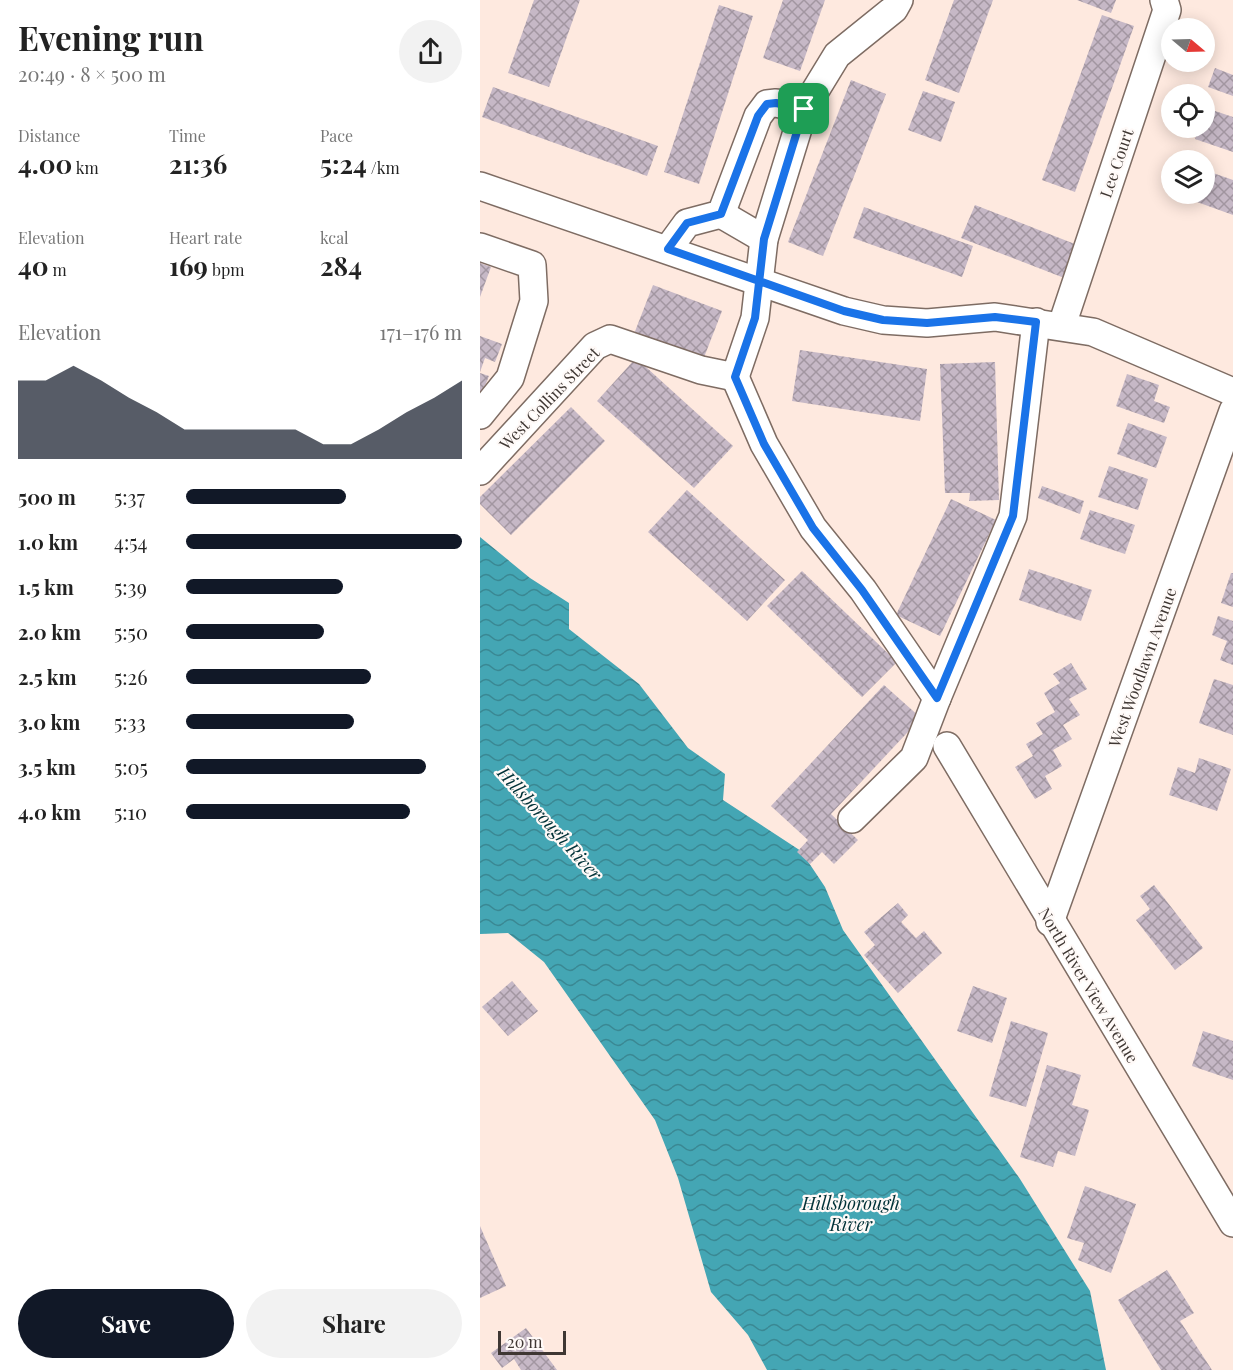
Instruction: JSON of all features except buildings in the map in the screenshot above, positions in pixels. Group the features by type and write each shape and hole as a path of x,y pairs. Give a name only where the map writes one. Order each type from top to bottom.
{"street":[{"path":"899,0 894,9 837,55 804,109 764,239 761,283 755,318 735,377 764,444 813,528 862,590 937,698"},
{"name":"Lee Court","path":"852,819 914,758 1013,516 1049,324 1167,10 1164,0"},
{"path":"721,214 758,116 767,104 776,103 804,109"},
{"path":"480,186 844,311 883,320 927,323 995,317 1093,332 1233,392"},
{"path":"668,249 687,223 721,214 764,239"},
{"path":"480,247 532,265 534,301 510,378 480,415"},
{"name":"West Collins Street","path":"480,471 595,346 610,339 701,370 735,377"},
{"name":"West Woodlawn Avenue","path":"1050,922 1233,411"},
{"name":"North River View Avenue","path":"947,746 1050,922 1233,1223"}],"water":[{"name":"Hillsborough River","path":"480,537 530,578 569,603 569,629 639,684 688,748 725,774 723,800 801,851 825,887 843,930 1020,1179 1090,1291 1106,1370 767,1370 748,1335 711,1292 678,1178 655,1120 544,962 508,933 480,934"}],"route":[{"path":"804,109 764,239 761,283 755,318 735,377 744,403 764,444 813,528 862,590 937,698 1013,516 1036,322 995,317 927,323 883,320 844,311 761,283 668,249 687,223 721,214 758,116 767,104 776,103 804,109"}]}
